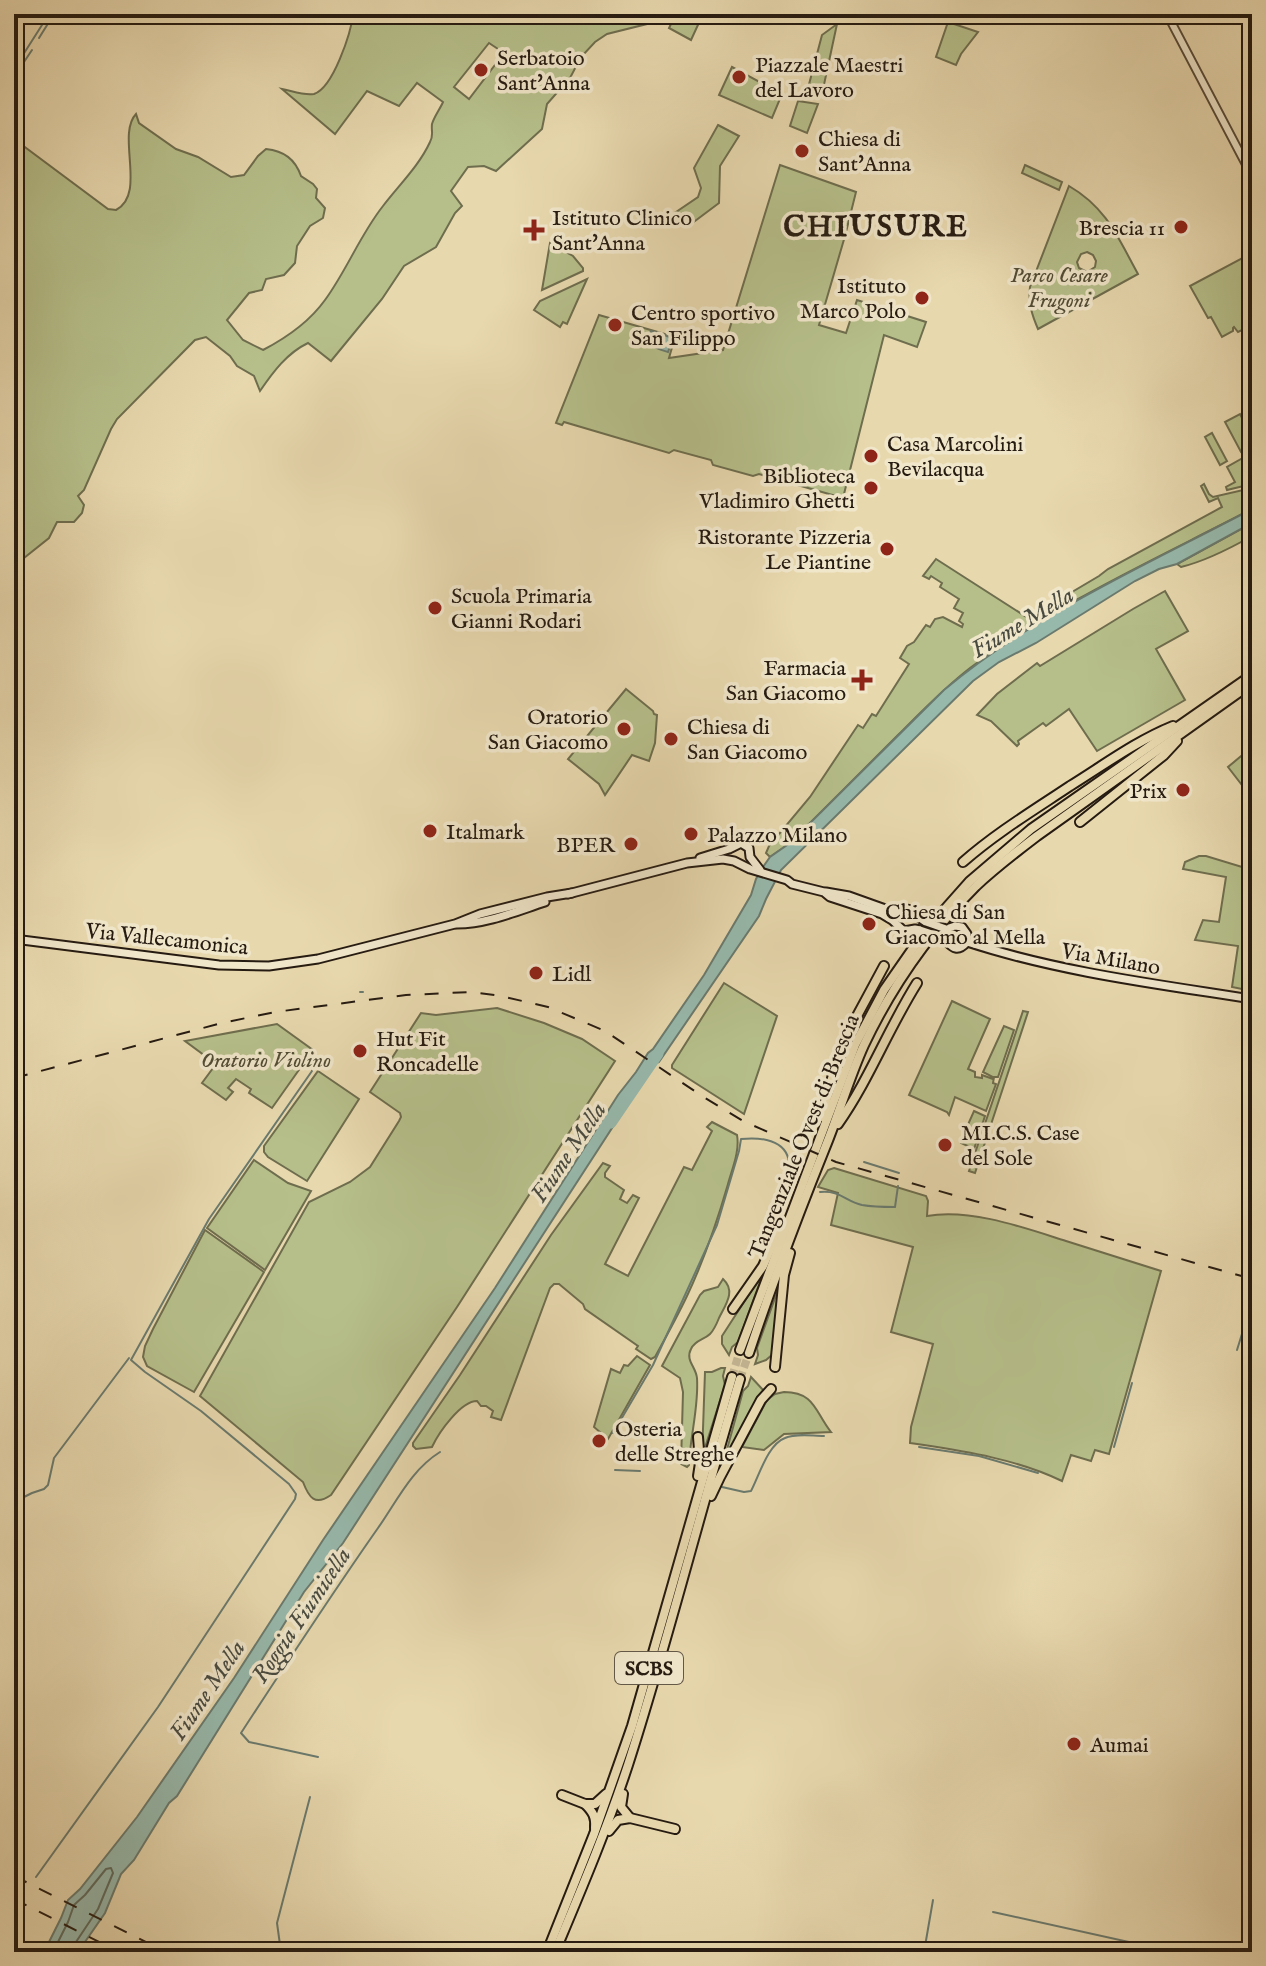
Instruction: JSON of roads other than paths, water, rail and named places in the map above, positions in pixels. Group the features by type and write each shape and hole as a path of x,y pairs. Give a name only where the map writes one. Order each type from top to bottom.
{"highway":[{"name":"Tangenziale Ovest di Brescia","path":"794,1216 876,1021 913,961 954,911 977,885 1027,844 1252,675"},
{"name":"Tangenziale Ovest di Brescia","path":"744,1352 842,1077 869,1017 906,957 970,881 1031,829 1252,683"},
{"path":"1080,822 1164,755 1190,723"},
{"path":"963,862 1003,830 1148,736 1190,723"},
{"path":"815,1149 843,1042 884,966"},
{"path":"830,1134 853,1103 917,983"},
{"path":"733,1309 763,1266 779,1228 794,1216 797,1232 784,1275 775,1367"},
{"name":"SCBS","path":"547,1952 610,1791 736,1378"},
{"path":"698,1437 699,1472 689,1509 693,1525 706,1513 714,1487 726,1464 761,1400 771,1389"},
{"name":"SCBS","path":"555,1952 627,1769 657,1671 693,1525"},
{"path":"627,1769 621,1801 624,1812 630,1818"},
{"path":"562,1795 585,1804 595,1804 610,1791"},
{"path":"585,1804 595,1820 594,1834"},
{"path":"599,1845 618,1820 630,1818 675,1829"}],"main road":[{"path":"750,857 746,862 737,862 730,853 732,847 738,843 744,844 756,867 763,872"},
{"name":"Via Vallecamonica","path":"14,939 194,963 248,967 289,965 687,863 732,847"},
{"name":"Via Vallecamonica","path":"687,863 720,859 737,862"},
{"name":"Via Milano","path":"737,862 801,887 838,893 898,912 909,909 922,920 948,929 955,926 965,929 967,942 955,948 943,939 917,929 900,930 882,914 830,897 824,892"},
{"path":"895,923 898,912"},
{"path":"917,929 922,920"},
{"path":"943,939 948,929"},
{"name":"Via Milano","path":"967,942 1059,967 1252,999"}],"street":[{"path":"1167,14 1252,176"}],"water":[{"path":"651,331 673,338 668,352 651,344"},
{"path":"1252,509 1252,523 1177,564 1135,581 1036,643 999,662 973,681 781,870 759,916 659,1062 646,1068 620,1109 614,1125 343,1543 304,1592 177,1796 169,1803 134,1860 121,1874 105,1913 78,1952 44,1952 68,1900 137,1817 234,1678 323,1540 495,1288 618,1095 704,975 770,857 790,843 944,690 979,662 1093,592"}],"waterway":[{"path":"14,69 49,14"},
{"path":"39,38 54,14"},
{"path":"14,77 32,50"},
{"name":"Fiume Mella","path":"611,1123 658,1054"},
{"path":"36,1877 158,1707 295,1499 296,1494 289,1484 201,1411 131,1360 209,1219 312,1071 312,1066"},
{"name":"Roggia Fiumicella","path":"613,1433 653,1365 717,1225 741,1139 764,1139 778,1144 787,1155 794,1182"},
{"name":"Roggia Fiumicella","path":"864,1162 899,1173"},
{"name":"Roggia Fiumicella","path":"820,1192 838,1194 862,1205 895,1207 898,1186"},
{"name":"Roggia Fiumicella","path":"1237,1350 1250,1308"},
{"path":"14,1504 48,1485 54,1458 129,1358"},
{"name":"Roggia Fiumicella","path":"1114,1447 1132,1383"},
{"name":"Roggia Fiumicella","path":"722,1487 751,1491 769,1453 779,1441 794,1436 824,1436"},
{"name":"Roggia Fiumicella","path":"919,1447 979,1456 1038,1473"},
{"name":"Roggia Fiumicella","path":"318,1757 249,1742 241,1733 405,1487 440,1452"},
{"name":"Roggia Fiumicella","path":"615,1470 640,1471"},
{"name":"Roggia Fiumicella","path":"281,1952 277,1923 310,1797"},
{"name":"Roggia Fiumicella","path":"924,1952 933,1900"},
{"name":"Roggia Fiumicella","path":"993,1912 1174,1952"}],"tunnel":[{"path":"732,1377 740,1350"},
{"path":"740,1379 749,1353"}],"railway":[{"path":"14,1078 275,1012 406,995 471,992 501,996 548,1007 605,1031 743,1121 836,1162 1252,1279"},
{"path":"14,1876 166,1952"},
{"path":"14,1899 119,1952"}],"place":[{"name":"Serbatoio Sant'Anna","path":"481,70"},
{"name":"Piazzale Maestri del Lavoro","path":"739,77"},
{"name":"Chiesa di Sant'Anna","path":"802,151"},
{"name":"Brescia 11","path":"1181,227"},
{"name":"Istituto Clinico Sant'Anna","path":"534,230"},
{"name":"Istituto Marco Polo","path":"922,298"},
{"name":"Centro sportivo San Filippo","path":"615,325"},
{"name":"Casa Marcolini Bevilacqua","path":"871,456"},
{"name":"Biblioteca Vladimiro Ghetti","path":"871,488"},
{"name":"Ristorante Pizzeria Le Piantine","path":"887,549"},
{"name":"Scuola Primaria Gianni Rodari","path":"435,608"},
{"name":"Farmacia San Giacomo","path":"862,680"},
{"name":"Oratorio San Giacomo","path":"624,729"},
{"name":"Chiesa di San Giacomo","path":"671,739"},
{"name":"Prix","path":"1183,790"},
{"name":"Italmark","path":"430,831"},
{"name":"Palazzo Milano","path":"691,834"},
{"name":"BPER","path":"631,844"},
{"name":"Chiesa di San Giacomo al Mella","path":"869,924"},
{"name":"Lidl","path":"536,973"},
{"name":"Hut Fit Roncadelle","path":"360,1051"},
{"name":"MI.C.S. Case del Sole","path":"945,1145"},
{"name":"Osteria delle Streghe","path":"599,1441"},
{"name":"Aumai","path":"1074,1744"}],"district":[{"name":"CHIUSURE","path":"876,226"}],"park label":[{"name":"Parco Cesare Frugoni","path":"1059,286"},
{"name":"Oratorio Violino","path":"266,1059"}]}
